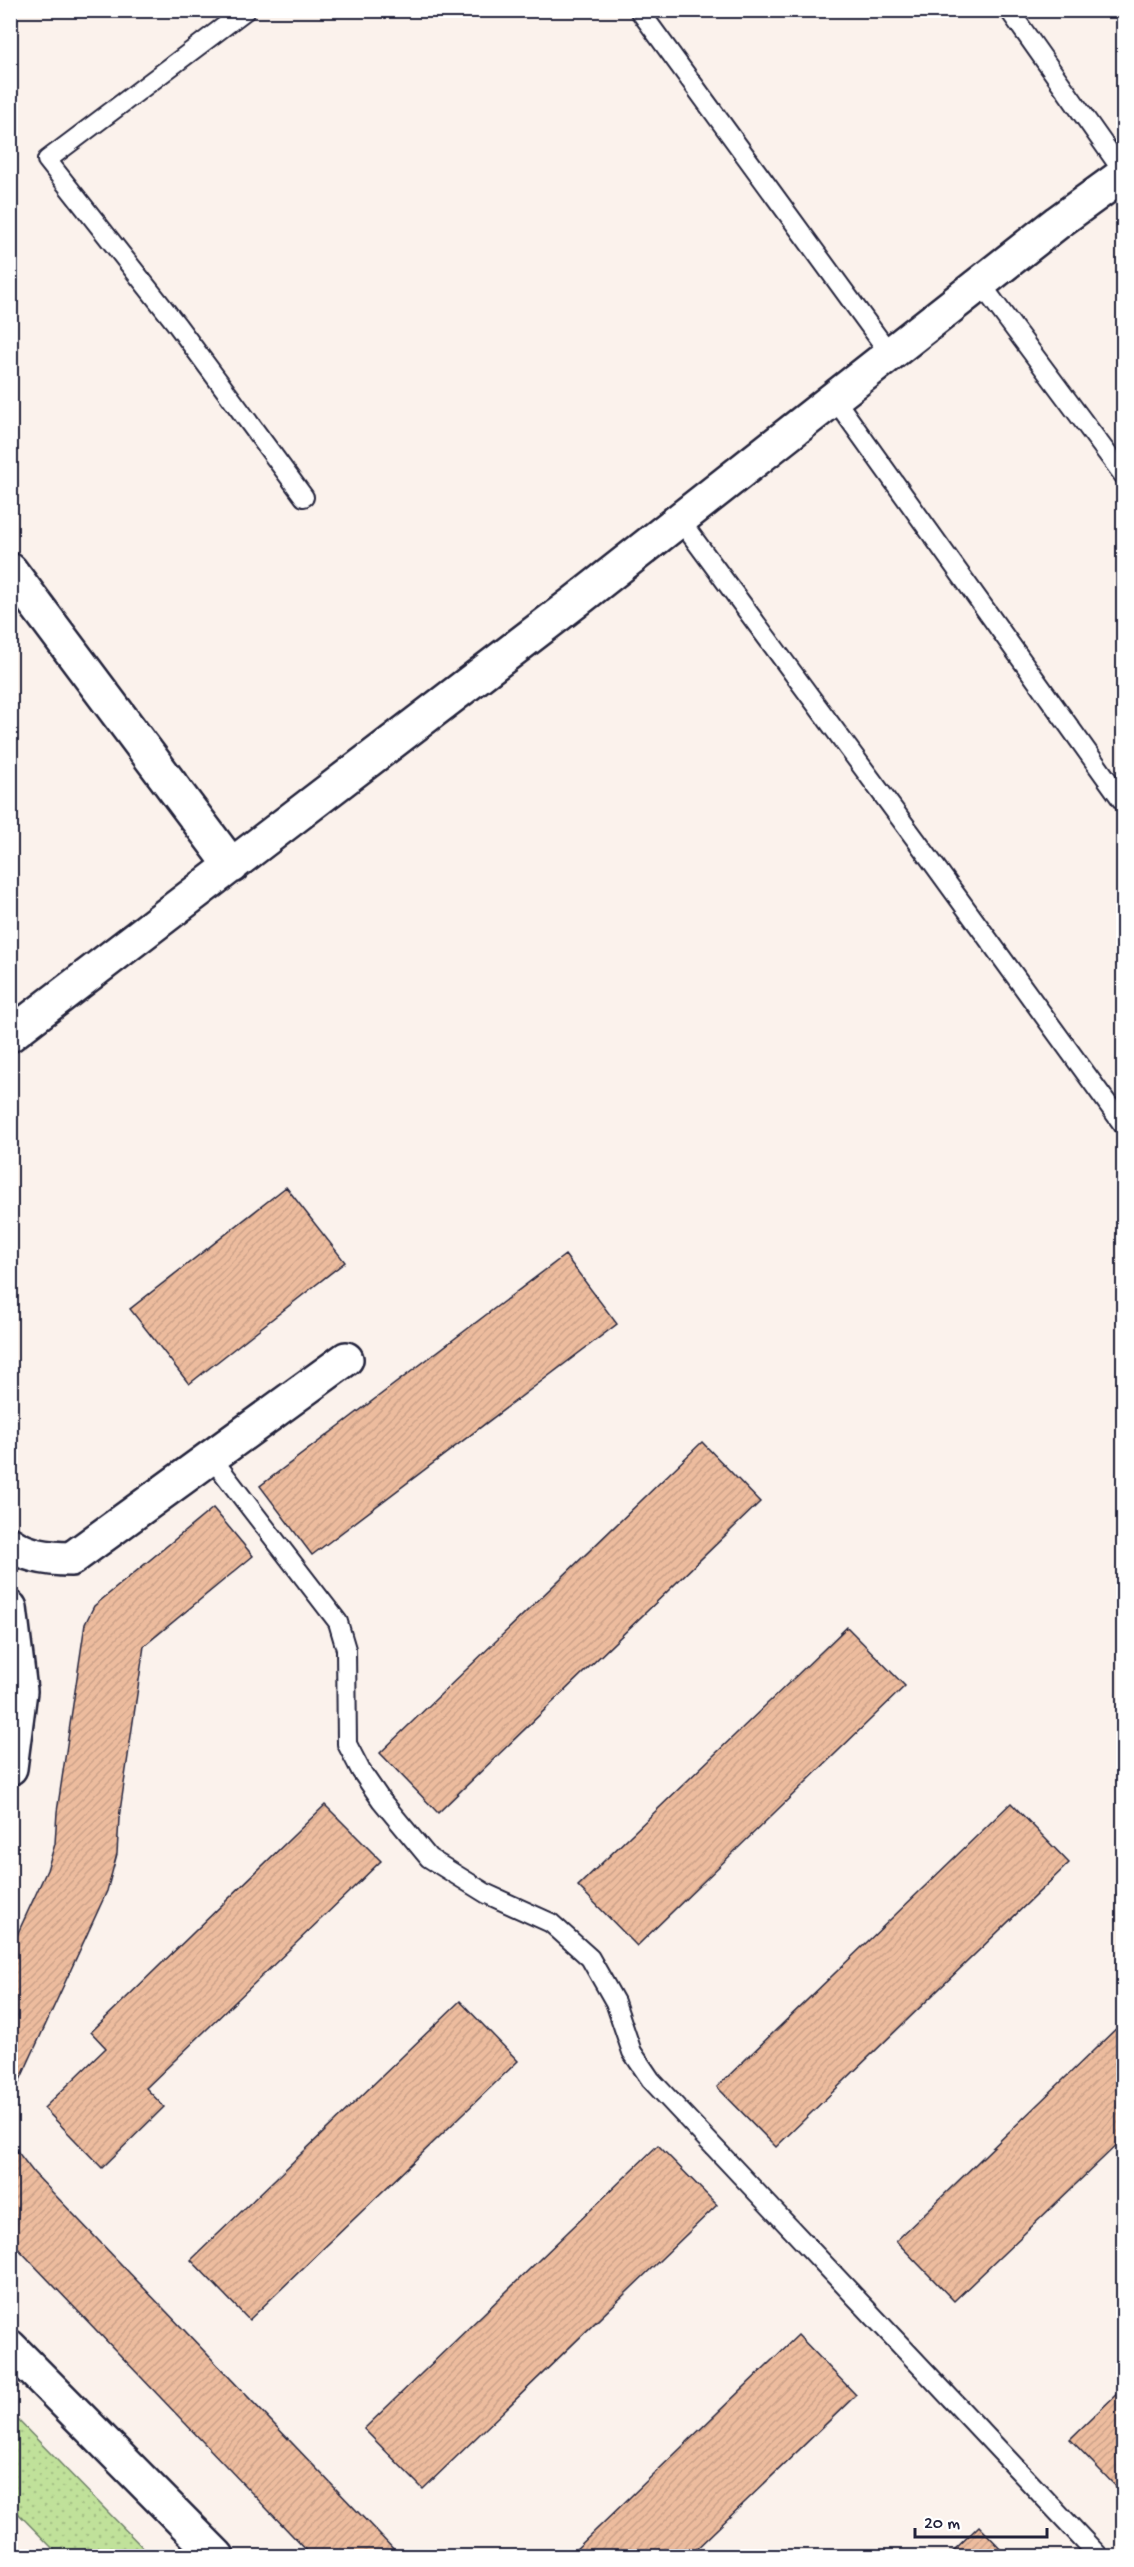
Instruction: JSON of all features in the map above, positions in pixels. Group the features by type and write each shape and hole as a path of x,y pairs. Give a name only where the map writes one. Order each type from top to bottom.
{"street":[{"path":"10,1035 680,520 890,354 1124,174"},
{"path":"10,570 232,866"},
{"path":"10,1544 18,1549 52,1559 70,1559 346,1359"},
{"path":"10,1608 20,1691 10,1768"},
{"path":"10,2347 217,2556"}],"lane":[{"path":"246,10 47,160 177,325 303,497"},
{"path":"639,10 890,354"},
{"path":"1009,10 1124,174"},
{"path":"981,284 1124,476"},
{"path":"834,398 1124,803"},
{"path":"680,520 1124,1126"},
{"path":"211,1457 338,1622 346,1649 347,1744 361,1771 405,1830 429,1857 488,1894 551,1923 590,1958 615,2002 632,2052 651,2080 1099,2556"}],"green space":[{"path":"10,2413 151,2556 60,2556 11,2506"}],"building":[{"path":"286,1187 345,1262 189,1384 130,1309"},
{"path":"565,1255 617,1324 312,1555 260,1486"},
{"path":"702,1442 760,1502 438,1813 380,1753"},
{"path":"213,1508 253,1556 144,1646 119,1818 117,1854 107,1891 10,2102 10,1950 47,1870 55,1844 57,1812 85,1624 94,1606"},
{"path":"847,1627 905,1686 637,1946 578,1886"},
{"path":"1011,1803 1069,1863 776,2147 717,2087"},
{"path":"325,1805 381,1861 146,2088 164,2107 102,2168 44,2108 106,2048 91,2032"},
{"path":"460,2001 518,2061 249,2320 191,2260"},
{"path":"1124,2021 1124,2138 954,2301 896,2241"},
{"path":"10,2133 17,2151 34,2173 400,2556 312,2556 10,2240"},
{"path":"658,2145 717,2205 423,2489 364,2429"},
{"path":"798,2335 856,2395 689,2556 569,2556"},
{"path":"1124,2387 1124,2495 1070,2439"},
{"path":"979,2526 1008,2556 948,2556"}]}
